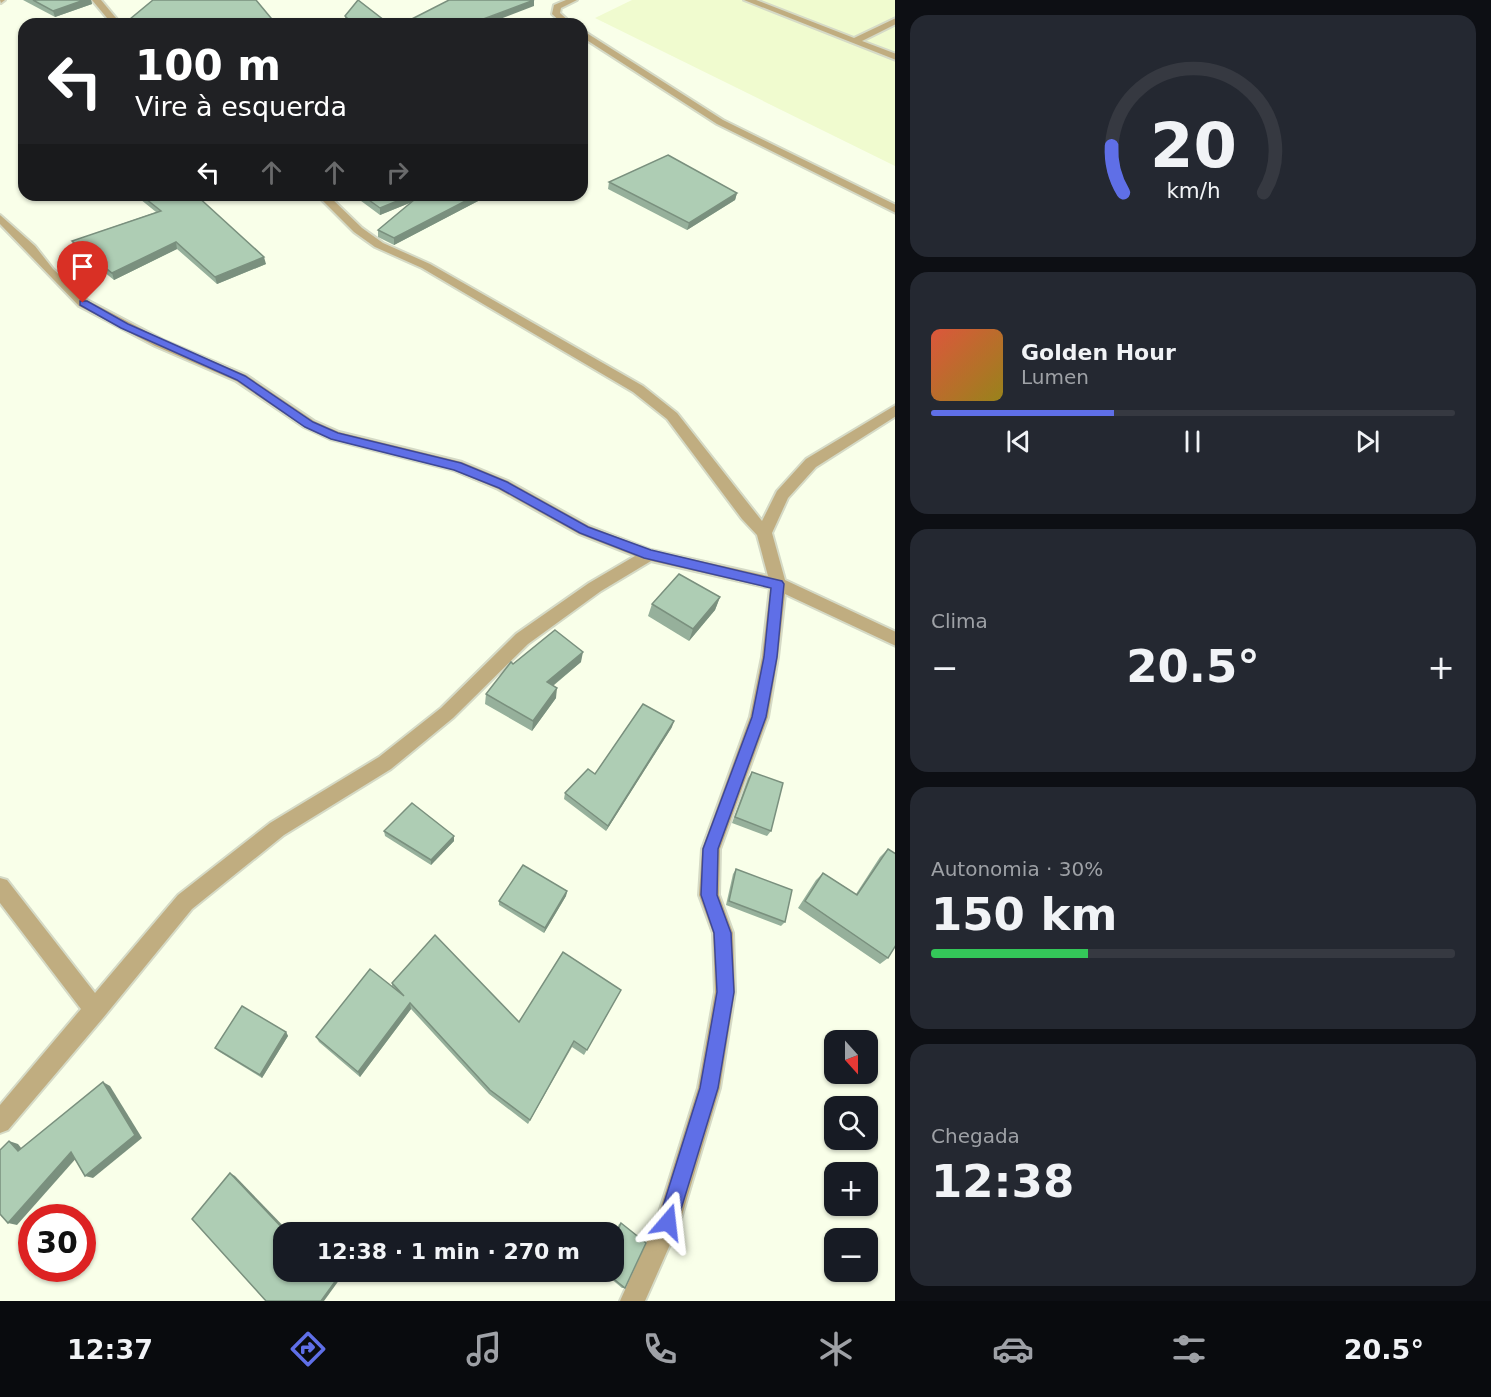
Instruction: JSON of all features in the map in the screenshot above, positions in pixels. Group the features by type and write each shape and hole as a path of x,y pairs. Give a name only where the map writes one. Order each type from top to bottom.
{"street":[{"path":"96,0 112,18"},
{"path":"561,18 556,14 557,7 573,0"},
{"path":"748,0 895,57"},
{"path":"854,41 895,20"},
{"path":"588,37 720,122 895,210"},
{"path":"328,201 358,230 379,245 426,266 638,389 672,416 747,515 764,533 777,584 770,657 759,717 711,849 709,895 723,933 725,992 709,1088 668,1222 632,1301"},
{"path":"0,218 31,248 49,271 83,303 124,326 241,378 309,424 335,436 457,466 503,485 584,530 649,555 777,584 895,640"},
{"path":"764,533 782,495 811,463 895,410"},
{"path":"0,1122 96,1011 185,902 277,830 385,763 447,713 522,639 595,587 649,555"},
{"path":"0,888 96,1011"}],"shaded area":[{"path":"632,0 895,0 895,166 595,18"}],"building":[{"path":"33,0 84,0 53,11"},
{"path":"153,0 256,0 271,18 131,18"},
{"path":"358,0 381,18 347,18 345,16"},
{"path":"449,0 534,0 486,18 414,18"},
{"path":"668,155 737,193 689,223 609,182"},
{"path":"148,201 203,201 264,257 215,277 176,242 112,273 72,241 161,211"},
{"path":"370,201 397,201 380,208"},
{"path":"413,201 465,201 394,238 378,230"},
{"path":"679,574 720,597 693,629 652,604"},
{"path":"555,630 583,652 547,682 557,688 533,721 486,694 511,662 513,664"},
{"path":"643,704 674,721 608,826 565,793 588,769 595,774"},
{"path":"752,772 783,783 771,831 735,817"},
{"path":"412,803 454,836 431,860 384,831"},
{"path":"888,849 895,853 895,947 888,958 805,901 823,873 857,895"},
{"path":"523,865 567,891 545,928 499,901"},
{"path":"736,869 792,890 785,922 729,901"},
{"path":"435,935 519,1022 563,952 621,990 587,1050 574,1041 530,1120 490,1090 410,1003 358,1072 316,1037 370,969 404,996 392,983"},
{"path":"242,1006 286,1032 260,1075 215,1048"},
{"path":"103,1082 135,1135 85,1176 71,1152 25,1204 18,1204 18,1212 8,1223 0,1214 0,1150 9,1141 18,1151"},
{"path":"230,1173 277,1222 273,1222 273,1282 335,1282 321,1301 266,1301 192,1219"},
{"path":"624,1225 646,1243 625,1288 618,1282 624,1282"}],"route":[{"path":"83,303 124,326 241,378 309,424 335,436 457,466 503,485 584,530 649,555 777,584 770,657 759,717 711,849 709,895 723,933 725,992 709,1088 668,1222"}]}
